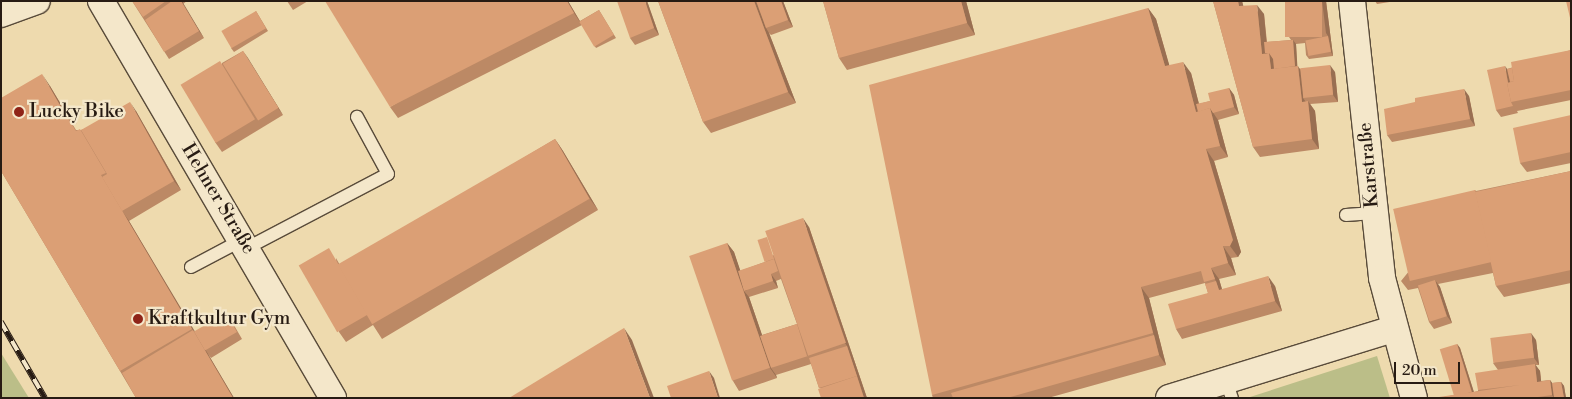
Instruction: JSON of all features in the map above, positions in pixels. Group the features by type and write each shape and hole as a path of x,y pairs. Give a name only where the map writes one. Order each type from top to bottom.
{"street":[{"path":"1,14 36,1"},
{"name":"Hehner Straße","path":"101,1 334,398"},
{"name":"Karstraße","path":"1352,1 1382,278 1393,329 1414,398"},
{"path":"1169,398 1229,389 1393,329"}],"lane":[{"path":"191,267 245,244 388,174 357,117"},
{"path":"1346,215 1374,213"}],"green space":[{"path":"1,353 29,398 1,398"},
{"path":"1377,356 1390,398 1247,398"}],"building":[{"path":"132,1 166,1 143,17"},
{"path":"172,1 181,1 199,31 164,52 145,20"},
{"path":"325,1 567,1 574,13 390,107"},
{"path":"617,1 645,1 654,28 630,38"},
{"path":"658,1 754,1 788,92 703,122"},
{"path":"756,1 781,1 788,20 766,28"},
{"path":"823,1 961,1 967,23 839,58"},
{"path":"1213,1 1238,1 1239,6 1257,5 1262,54 1269,53 1271,69 1298,66 1302,102 1308,101 1312,139 1253,147"},
{"path":"1285,1 1322,1 1322,37 1285,37"},
{"path":"1566,1 1571,1 1571,22"},
{"path":"1148,8 1165,66 1183,62 1196,112 1210,108 1220,146 1206,149 1233,240 1230,246 1223,246 1228,263 1211,268 1215,279 1204,282 1201,271 1141,287 1153,333 932,395 869,85"},
{"path":"599,10 614,35 594,47 579,22"},
{"path":"256,11 266,28 231,48 221,31"},
{"path":"1328,36 1331,52 1308,56 1305,40"},
{"path":"1293,40 1295,66 1274,69 1273,59 1269,53 1265,53 1264,42"},
{"path":"1571,50 1571,90 1511,102 1507,83 1514,81 1511,62"},
{"path":"243,51 279,108 258,121 223,64"},
{"path":"220,61 255,119 216,143 181,85"},
{"path":"1330,65 1333,95 1303,98 1300,68"},
{"path":"1505,66 1513,106 1496,110 1487,70"},
{"path":"1512,68 1514,81 1510,82 1507,69"},
{"path":"42,74 61,107 65,104 69,112 65,114 76,131 80,129 106,173 101,175 192,329 120,371 1,171 1,98"},
{"path":"1229,88 1234,107 1213,113 1210,108 1198,112 1196,104 1210,101 1208,93"},
{"path":"1464,89 1470,119 1387,135 1384,109 1415,102 1415,98"},
{"path":"130,102 174,181 122,211 102,177 107,174 81,130"},
{"path":"1571,115 1571,152 1520,163 1513,128"},
{"path":"555,139 590,199 372,324 338,265"},
{"path":"1571,171 1571,270 1496,286 1475,192"},
{"path":"1475,190 1492,262 1410,281 1393,209"},
{"path":"803,218 846,343 808,356 765,231"},
{"path":"767,237 774,259 765,262 757,240"},
{"path":"727,243 770,368 732,381 689,256"},
{"path":"329,248 368,315 337,332 299,266"},
{"path":"774,259 778,271 771,274 773,281 744,291 738,271"},
{"path":"1268,276 1275,301 1176,329 1168,304 1208,293 1205,284 1216,281 1219,290"},
{"path":"1435,280 1447,316 1430,322 1418,286"},
{"path":"226,313 237,332 205,351 194,332"},
{"path":"797,324 808,356 771,368 760,336"},
{"path":"624,328 650,398 509,398"},
{"path":"193,330 233,398 136,398 122,373"},
{"path":"1531,333 1534,358 1493,363 1490,338"},
{"path":"1154,335 1159,355 1007,398 953,398 951,393"},
{"path":"1457,344 1472,392 1454,397 1440,349"},
{"path":"847,346 857,376 819,388 809,358"},
{"path":"1535,364 1537,382 1550,380 1552,395 1531,398 1439,398 1520,385 1478,390 1475,373"},
{"path":"709,371 718,398 671,398 667,386"},
{"path":"857,376 864,398 821,398 818,389"},
{"path":"1561,382 1564,398 1554,398 1552,383"}],"railway":[{"path":"1,322 45,398"}],"place":[{"name":"Lucky Bike","path":"19,112"},
{"name":"Kraftkultur Gym","path":"138,319"}]}
